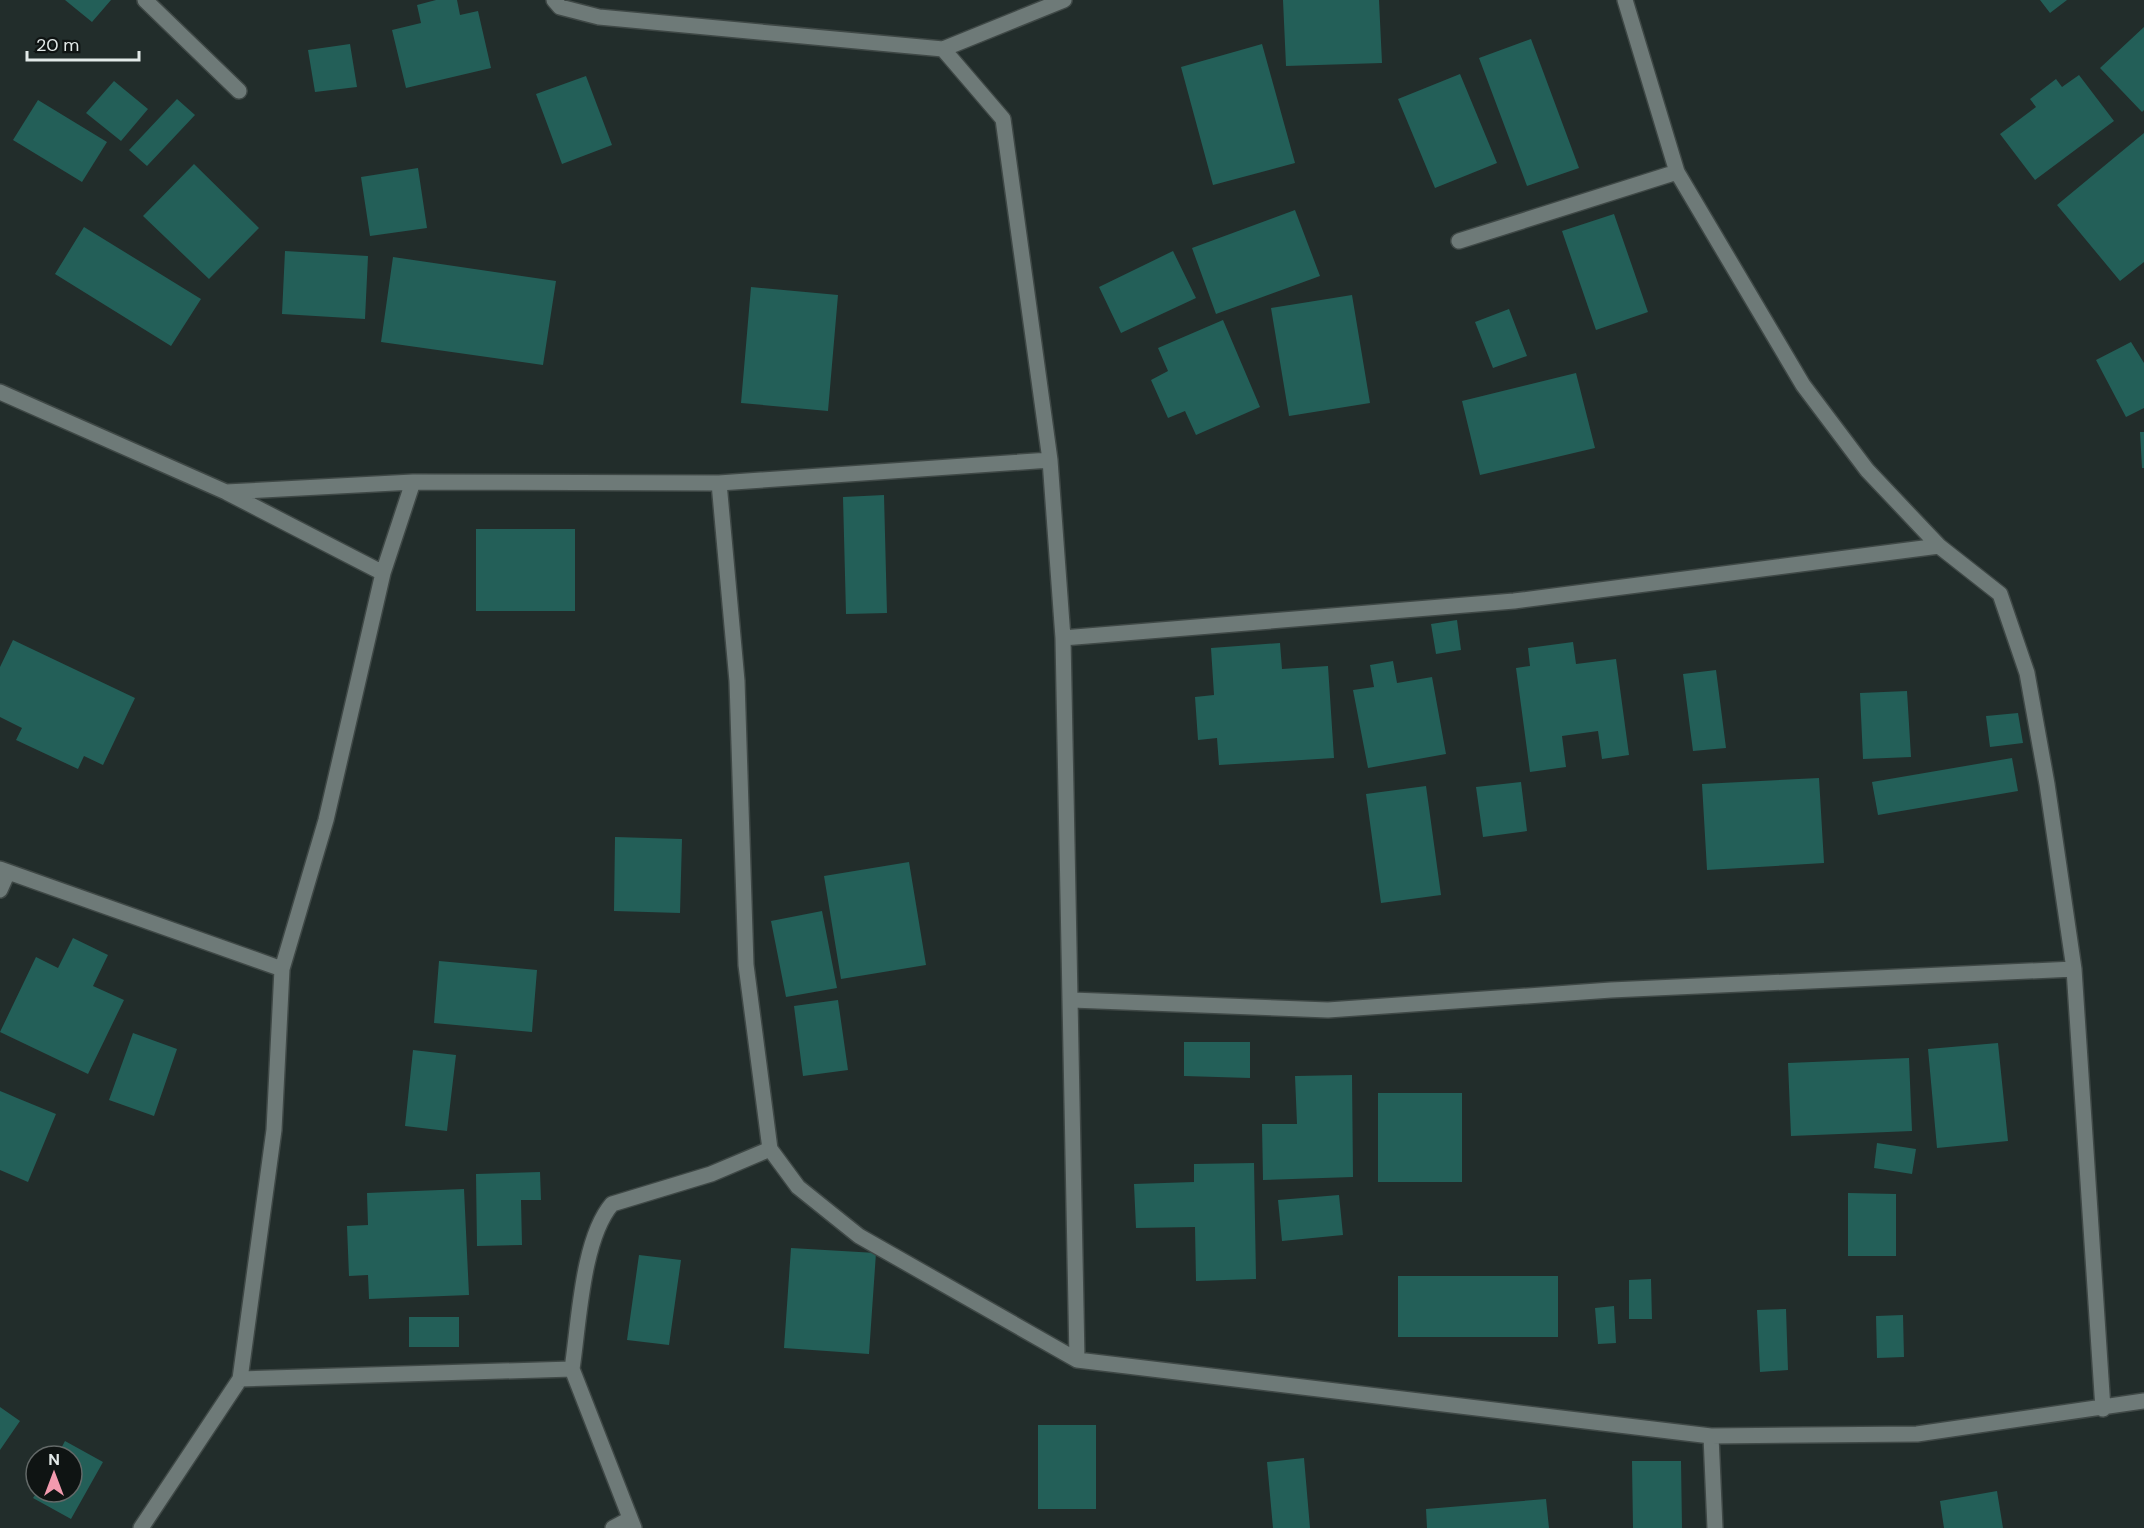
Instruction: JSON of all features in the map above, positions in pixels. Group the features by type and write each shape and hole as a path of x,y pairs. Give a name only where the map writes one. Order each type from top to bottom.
{"street":[{"path":"145,0 239,91"},
{"path":"554,0 560,7 598,17 943,50 1064,0"},
{"path":"1625,0 1677,172 1803,385 1867,470 1939,546 2000,594 2027,673 2047,784 2074,969 2103,1409"},
{"path":"943,50 1003,119 1050,460 1063,638 1072,1000 1077,1360"},
{"path":"1459,241 1677,172"},
{"path":"0,392 225,492 383,573"},
{"path":"225,492 413,482 719,483 1050,460"},
{"path":"141,1528 240,1379 274,1130 282,969 326,820 383,573 413,482"},
{"path":"719,483 737,681 746,965 770,1149 798,1187 859,1236 1077,1360 1711,1436 1917,1434 2103,1409 2144,1401"},
{"path":"1063,638 1514,601 1939,546"},
{"path":"0,890 4,870 282,969"},
{"path":"1072,1000 1328,1010 1611,990 2074,969"},
{"path":"613,1528 632,1523 572,1369 591,1244 600,1217 612,1204 711,1174 770,1149"},
{"path":"240,1379 572,1369"},
{"path":"1711,1436 1715,1528"}],"building":[{"path":"65,0 111,0 92,22"},
{"path":"436,0 457,0 460,15 478,11 491,68 406,88 392,30 421,23 417,5"},
{"path":"1283,0 1379,0 1382,63 1286,66"},
{"path":"2040,0 2067,0 2050,13"},
{"path":"2144,27 2144,110 2142,112 2100,68"},
{"path":"1531,39 1579,168 1527,186 1479,58"},
{"path":"350,44 357,87 315,92 308,50"},
{"path":"1262,44 1295,163 1213,185 1181,67"},
{"path":"1460,74 1497,163 1435,188 1398,99"},
{"path":"2079,75 2114,121 2035,180 2000,134 2036,107 2030,99 2056,79 2062,87"},
{"path":"586,76 612,145 562,164 536,94"},
{"path":"114,81 148,109 121,141 86,113"},
{"path":"177,99 195,115 147,166 129,150"},
{"path":"38,100 107,142 82,182 13,140"},
{"path":"2144,133 2144,262 2120,281 2057,205"},
{"path":"194,164 259,228 209,279 143,216"},
{"path":"418,168 427,228 370,236 361,177"},
{"path":"1295,210 1320,276 1216,314 1192,248"},
{"path":"1614,214 1648,312 1596,330 1562,231"},
{"path":"84,227 201,299 171,346 55,274"},
{"path":"285,251 368,256 365,319 282,314"},
{"path":"1173,251 1196,298 1121,333 1099,287"},
{"path":"393,257 556,281 543,365 381,342"},
{"path":"751,287 838,295 828,411 741,403"},
{"path":"1352,295 1370,403 1289,416 1271,308"},
{"path":"1509,309 1527,356 1493,368 1475,322"},
{"path":"1223,320 1260,407 1196,435 1185,411 1168,418 1151,380 1168,371 1158,348"},
{"path":"2131,342 2144,363 2144,408 2126,417 2096,360"},
{"path":"1576,373 1595,448 1480,475 1462,401"},
{"path":"2140,432 2144,432 2144,468 2142,468"},
{"path":"884,495 887,613 846,614 843,497"},
{"path":"476,529 575,529 575,611 476,611"},
{"path":"1457,620 1461,650 1436,654 1431,624"},
{"path":"13,640 135,698 103,765 84,756 78,769 16,740 22,728 0,717 0,667"},
{"path":"1573,642 1576,664 1616,659 1629,755 1602,759 1598,731 1562,736 1566,767 1530,772 1516,668 1530,666 1528,648"},
{"path":"1280,643 1282,669 1328,666 1334,758 1219,765 1217,738 1198,740 1195,697 1214,695 1211,648"},
{"path":"1393,661 1397,683 1432,677 1446,754 1368,768 1353,690 1374,687 1370,665"},
{"path":"1716,670 1726,748 1693,751 1683,674"},
{"path":"1907,691 1911,757 1863,759 1860,693"},
{"path":"2018,713 2023,743 1990,747 1986,716"},
{"path":"2012,758 2018,791 1878,815 1872,782"},
{"path":"1819,778 1824,863 1707,870 1702,784"},
{"path":"1521,782 1527,831 1483,837 1476,787"},
{"path":"1426,786 1441,895 1381,903 1366,794"},
{"path":"615,837 682,839 680,913 614,911"},
{"path":"909,862 926,965 841,979 824,876"},
{"path":"822,911 837,988 786,997 771,921"},
{"path":"73,938 108,955 93,986 124,1000 88,1074 0,1032 36,957 58,968"},
{"path":"439,961 537,970 532,1032 434,1023"},
{"path":"838,1000 848,1070 803,1076 794,1006"},
{"path":"133,1033 177,1049 154,1116 109,1100"},
{"path":"1184,1042 1250,1042 1250,1078 1184,1076"},
{"path":"1998,1043 2008,1141 1937,1148 1928,1049"},
{"path":"413,1050 456,1055 447,1131 405,1126"},
{"path":"1909,1058 1912,1131 1791,1136 1788,1063"},
{"path":"1352,1075 1353,1177 1263,1180 1262,1124 1297,1124 1295,1076"},
{"path":"0,1091 56,1114 28,1182 0,1170"},
{"path":"1378,1093 1462,1093 1462,1182 1378,1182"},
{"path":"1877,1143 1916,1149 1912,1174 1874,1168"},
{"path":"1254,1163 1256,1279 1196,1281 1195,1227 1136,1228 1134,1184 1194,1182 1194,1164"},
{"path":"540,1172 541,1200 521,1200 522,1245 477,1246 476,1174"},
{"path":"464,1189 469,1295 369,1299 368,1275 349,1276 347,1226 368,1225 367,1193"},
{"path":"1848,1193 1896,1194 1896,1256 1848,1256"},
{"path":"1339,1195 1343,1235 1282,1241 1278,1200"},
{"path":"791,1248 876,1253 869,1354 784,1348"},
{"path":"639,1255 681,1260 669,1345 627,1340"},
{"path":"1398,1276 1558,1276 1558,1337 1398,1337"},
{"path":"1651,1279 1652,1319 1629,1319 1629,1280"},
{"path":"1614,1306 1616,1343 1598,1344 1595,1308"},
{"path":"1786,1309 1788,1370 1760,1372 1757,1310"},
{"path":"1903,1315 1904,1357 1877,1358 1876,1316"},
{"path":"409,1317 459,1317 459,1347 409,1347"},
{"path":"0,1407 20,1421 0,1450"},
{"path":"1038,1425 1096,1425 1096,1509 1038,1509"},
{"path":"84,1452 103,1462 84,1496"},
{"path":"1304,1458 1310,1528 1273,1528 1267,1462"},
{"path":"1632,1461 1681,1461 1682,1528 1633,1528"},
{"path":"1997,1491 2003,1528 1944,1528 1940,1501"},
{"path":"1546,1499 1549,1528 1427,1528 1426,1509"},
{"path":"44,1504 79,1504 71,1519"}]}
